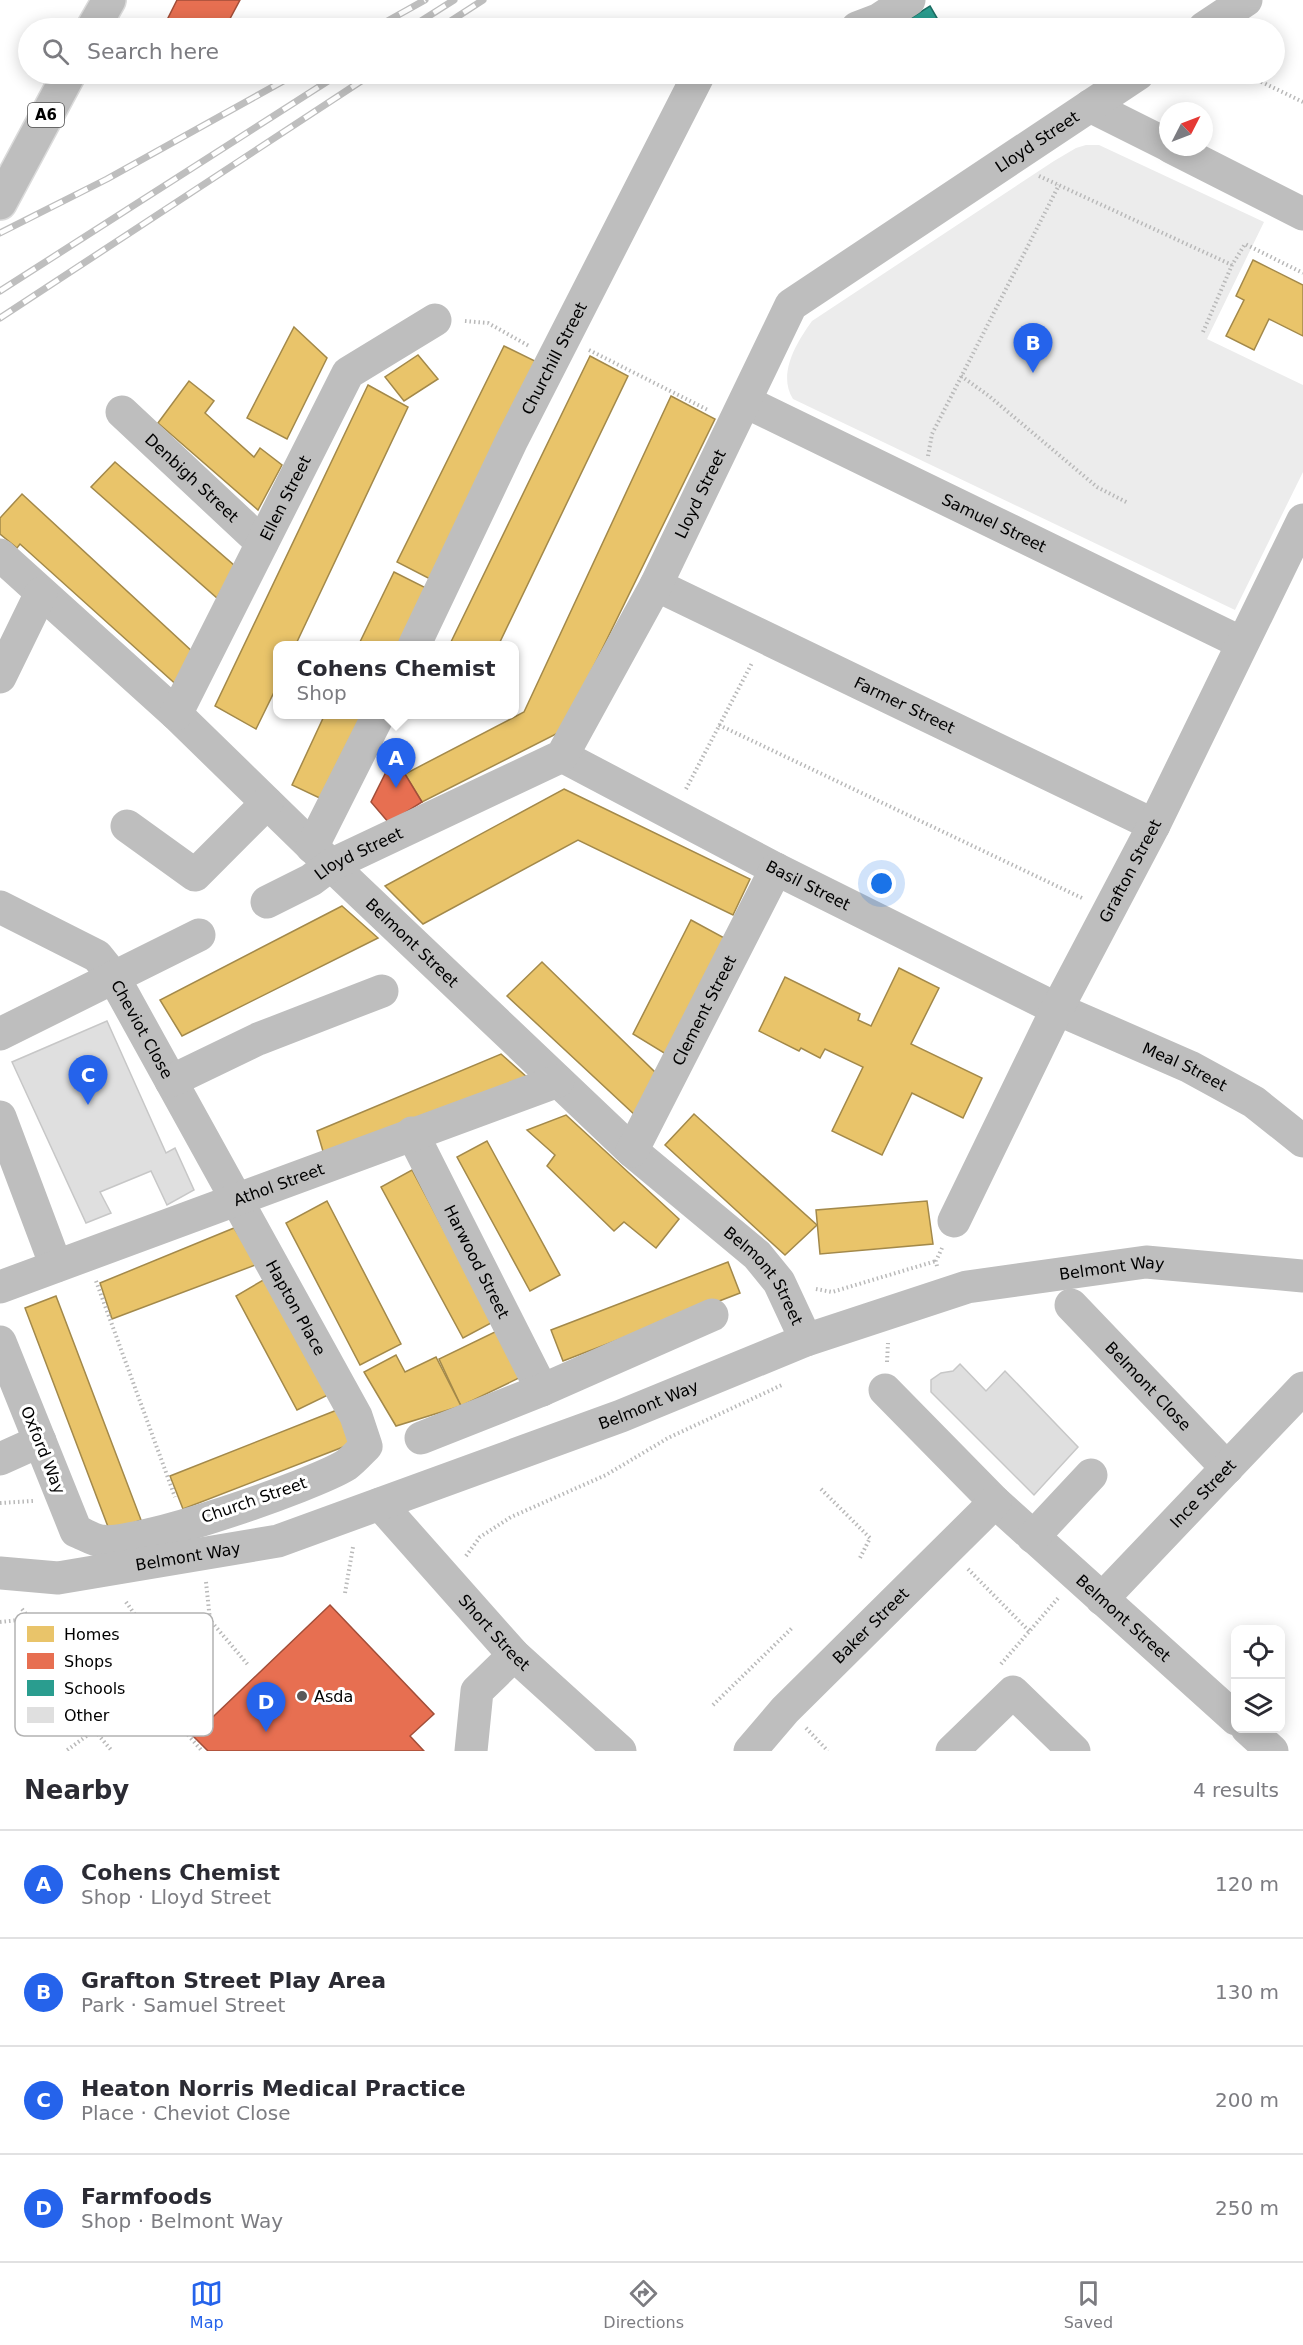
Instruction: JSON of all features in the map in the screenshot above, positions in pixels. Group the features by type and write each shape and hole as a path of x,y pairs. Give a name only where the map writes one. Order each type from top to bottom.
{"main road":[{"path":"881,18 909,0"},
{"path":"1219,18 1246,0"},
{"name":"A6","path":"0,203 63,84"},
{"name":"Churchill Street","path":"416,641 559,349 694,84"},
{"name":"Lloyd Street","path":"267,902 311,880 322,856 562,756 656,585 741,413 791,305 1123,84"},
{"path":"1090,106 1159,140"},
{"path":"1190,156 1303,214"},
{"name":"Ellen Street","path":"176,714 348,373 435,320"},
{"name":"Denbigh Street","path":"122,412 261,543"},
{"name":"Samuel Street","path":"741,413 915,486 1242,643"},
{"name":"Grafton Street","path":"954,1221 1057,1009 1154,825 1303,520"},
{"name":"Belmont Street","path":"0,555 176,714 632,1151 758,1255 779,1282 806,1340"},
{"name":"Farmer Street","path":"656,585 1154,825"},
{"path":"0,677 41,593"},
{"path":"322,856 377,719"},
{"name":"Basil Street","path":"562,756 776,869 1057,1009"},
{"path":"127,826 195,875 267,803"},
{"name":"Clement Street","path":"632,1151 776,869"},
{"name":"Cheviot Close","path":"0,907 98,956 113,976 238,1199"},
{"path":"0,1034 199,935"},
{"path":"171,1081 258,1039 381,991"},
{"name":"Meal Street","path":"1057,1009 1190,1067 1254,1102 1303,1141"},
{"name":"Athol Street","path":"0,1287 412,1133 558,1082"},
{"path":"0,1117 56,1266"},
{"name":"Harwood Street","path":"412,1133 542,1389"},
{"name":"Hapton Place","path":"238,1199 356,1416"},
{"name":"Belmont Way","path":"0,1573 58,1578 279,1541 621,1416 806,1340 967,1287 1146,1262 1303,1276"},
{"name":"Belmont Close","path":"1071,1305 1227,1468"},
{"path":"421,1438 542,1389 711,1315"},
{"name":"Oxford Way","path":"0,1342 76,1531 102,1542"},
{"name":"Ince Street","path":"1102,1599 1303,1388"},
{"name":"Belmont Street","path":"885,1390 995,1502 1231,1715"},
{"name":"Church Street","path":"102,1542 134,1539 185,1524 294,1489 346,1465 366,1446 356,1416"},
{"path":"0,1459 40,1441"},
{"path":"1033,1537 1091,1474"},
{"name":"Baker Street","path":"750,1751 785,1710 995,1502"},
{"name":"Short Street","path":"369,1508 447,1579 514,1655 620,1751"},
{"path":"471,1751 477,1691 514,1655"},
{"path":"952,1751 1013,1692 1074,1751"},
{"path":"1252,1733 1272,1751"}],"path":[{"path":"1266,84 1303,102"},
{"path":"1018,154 1035,174 1232,265"},
{"path":"915,486 926,463 932,434 1059,185"},
{"path":"1203,332 1232,265 1245,244 1303,273"},
{"path":"435,320 488,322 741,413"},
{"path":"961,376 989,396 1097,487 1128,503"},
{"path":"672,814 765,638"},
{"path":"719,725 1109,911"},
{"path":"87,1255 185,1524"},
{"path":"779,1282 832,1292 936,1261"},
{"path":"880,1340 889,1338 885,1390"},
{"path":"447,1579 480,1537 510,1517 606,1475 668,1438 793,1380"},
{"path":"821,1489 870,1538 860,1558"},
{"path":"345,1593 369,1508"},
{"path":"948,1549 1029,1631"},
{"path":"1013,1692 993,1673 1077,1576"},
{"path":"207,1592 209,1613"},
{"path":"126,1602 134,1613"},
{"path":"22,1609 25,1613"},
{"path":"0,1622 15,1620"},
{"path":"213,1624 249,1666"},
{"path":"713,1705 792,1628"},
{"path":"66,1751 84,1736"},
{"path":"99,1736 112,1751"},
{"path":"189,1736 202,1751"}],"shaded area":[{"path":"1086,145 1099,145 1264,222 1207,339 1303,385 1303,472 1235,610 793,399 789,389 787,379 791,358 812,321 1054,161"}],"building: Homes":[{"path":"1253,260 1303,285 1303,336 1269,319 1254,350 1226,336 1244,300 1236,296"},
{"path":"294,327 327,358 287,439 247,418"},
{"path":"504,346 541,364 434,581 397,562"},
{"path":"418,355 438,379 404,401 385,377"},
{"path":"590,356 628,376 500,641 451,641"},
{"path":"189,381 214,401 205,413 254,457 260,448 282,465 258,510 158,423"},
{"path":"368,385 408,407 297,641 273,641 273,694 256,729 215,706"},
{"path":"671,396 715,419 562,731 422,802 405,774 511,719 519,719 519,715 524,712"},
{"path":"115,462 235,566 217,598 91,487"},
{"path":"22,494 195,654 180,688 20,544 17,548 0,534 0,518"},
{"path":"394,572 430,590 405,641 360,641"},
{"path":"323,719 368,719 328,802 292,785"},
{"path":"564,789 750,879 733,915 578,840 423,924 385,886"},
{"path":"342,906 378,938 182,1036 160,1000"},
{"path":"691,920 728,940 669,1056 633,1034"},
{"path":"542,962 657,1074 636,1116 507,996"},
{"path":"899,968 939,988 911,1044 982,1078 963,1118 912,1093 882,1155 832,1131 863,1067 825,1049 820,1058 801,1048 799,1051 759,1031 785,977 860,1014 858,1020 871,1026"},
{"path":"501,1054 529,1079 325,1158 317,1131"},
{"path":"694,1114 817,1225 785,1255 665,1145"},
{"path":"566,1115 679,1219 656,1248 624,1222 614,1231 547,1166 555,1155 527,1130"},
{"path":"487,1141 560,1275 530,1291 457,1157"},
{"path":"412,1170 493,1322 463,1338 381,1187"},
{"path":"327,1201 401,1344 360,1365 286,1223"},
{"path":"927,1201 933,1244 820,1254 816,1210"},
{"path":"234,1228 258,1264 112,1319 100,1283"},
{"path":"728,1262 740,1293 563,1361 551,1330"},
{"path":"265,1279 328,1395 297,1410 236,1296"},
{"path":"56,1296 141,1520 110,1532 25,1308"},
{"path":"499,1330 521,1377 461,1406 439,1359"},
{"path":"396,1355 405,1372 436,1357 461,1406 396,1426 364,1372"},
{"path":"337,1410 356,1442 183,1509 170,1476"}],"building: Shops":[{"path":"177,0 240,0 230,18 168,18"},
{"path":"394,756 422,802 389,823 371,802"},
{"path":"330,1605 434,1714 410,1736 424,1751 208,1751 193,1736 213,1736 213,1717"}],"building: Schools":[{"path":"930,6 937,18 911,18"}],"building: Other":[{"path":"107,1021 166,1153 175,1148 194,1190 167,1205 151,1171 100,1192 111,1213 86,1223 12,1062"},
{"path":"960,1364 986,1391 1005,1371 1078,1447 1034,1495 931,1392 931,1380 941,1373 953,1371"}],"railway":[{"path":"393,18 425,0"},
{"path":"426,18 454,0"},
{"path":"455,18 483,0"},
{"path":"0,233 107,179 278,84"},
{"path":"0,291 323,84"},
{"path":"0,318 357,84"}],"place":[{"name":"Grafton Street Play Area","path":"1033,373"},
{"name":"Cohens Chemist","path":"396,788"},
{"name":"Heaton Norris Medical Practice","path":"88,1105"},
{"name":"Asda","path":"302,1696"},
{"name":"Farmfoods","path":"266,1732"}]}
